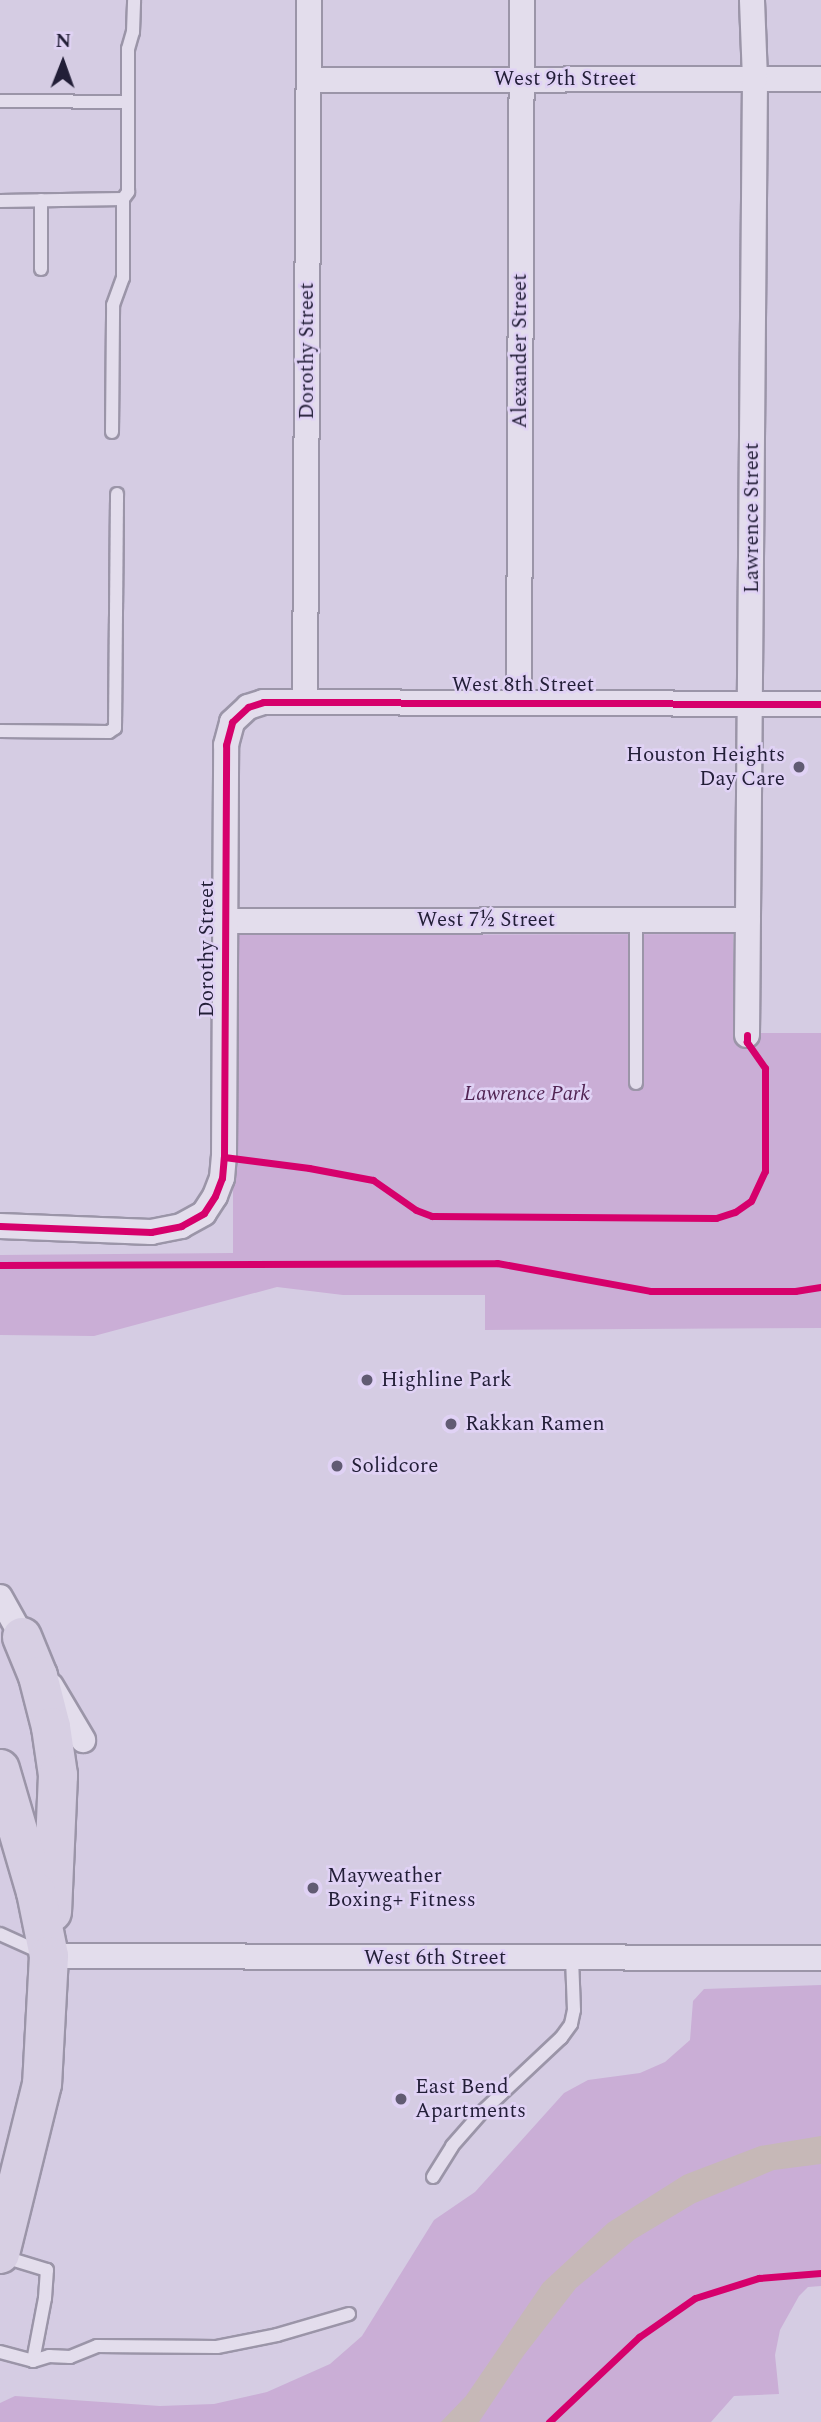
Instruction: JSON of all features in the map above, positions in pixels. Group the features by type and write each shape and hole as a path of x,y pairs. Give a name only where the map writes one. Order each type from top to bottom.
{"main road":[{"path":"1,2243 42,2084 58,1775 51,1727 38,1676 22,1637"},
{"path":"1,1774 36,1892 49,1956"}],"street":[{"name":"Dorothy Street","path":"305,702 309,0"},
{"name":"Alexander Street","path":"519,702 522,0"},
{"name":"Lawrence Street","path":"747,1035 755,79 752,0"},
{"name":"West 9th Street","path":"309,80 821,79"},
{"name":"West 8th Street","path":"232,722 248,707 263,702 821,704"},
{"name":"Dorothy Street","path":"0,1226 151,1232 181,1226 204,1213 222,1178 226,745 232,722"},
{"name":"West 7½ Street","path":"225,921 748,920"},
{"path":"0,1597 83,1740"},
{"name":"West 6th Street","path":"49,1956 821,1958"}],"lane":[{"path":"112,432 113,305 123,278 122,199 128,192 128,49 133,32 134,0"},
{"path":"0,101 128,102"},
{"path":"0,201 122,199"},
{"path":"41,200 41,269"},
{"path":"0,731 109,732 115,728 117,494"},
{"path":"636,920 636,1083"},
{"path":"0,1934 49,1956"},
{"path":"433,2176 452,2146 481,2113 561,2038 571,2024 574,2010 572,1958"},
{"path":"1,2243 47,2270 46,2298 33,2361"},
{"path":"0,2352 33,2361 49,2356 70,2357 97,2346 217,2347 276,2335 349,2314"}],"green space":[{"name":"Lawrence Park","path":"733,934 733,1033 821,1033 821,1328 485,1330 485,1295 343,1295 277,1287 94,1336 0,1335 0,1255 233,1253 233,935"},
{"path":"821,1985 821,2286 808,2287 799,2296 780,2330 775,2355 779,2394 734,2396 711,2422 0,2422 0,2403 15,2396 160,2406 214,2404 267,2392 330,2364 362,2336 434,2220 475,2192 564,2093 588,2080 640,2073 665,2062 690,2040 693,2001 704,1989"}],"shaded area":[{"path":"821,2136 821,2164 774,2170 695,2203 635,2239 576,2288 524,2355 479,2422 441,2422 466,2396 543,2283 608,2223 684,2175 760,2146"}],"cycle path":[{"path":"0,1226 151,1232 181,1226 204,1213 215,1196 222,1178 224,1157 226,745 232,722 248,707 263,702 821,704"},
{"path":"224,1157 373,1180 416,1210 432,1216 716,1218 735,1212 751,1201 765,1171 765,1068 747,1042 747,1035"},
{"path":"0,1265 497,1263 651,1291 795,1291 821,1287"},
{"path":"549,2422 639,2337 695,2298 759,2278 821,2273"}],"place":[{"name":"Houston Heights Day Care","path":"799,767"},
{"name":"Highline Park","path":"367,1380"},
{"name":"Rakkan Ramen","path":"451,1424"},
{"name":"Solidcore","path":"337,1466"},
{"name":"Mayweather Boxing+ Fitness","path":"313,1888"},
{"name":"East Bend Apartments","path":"401,2099"}]}
